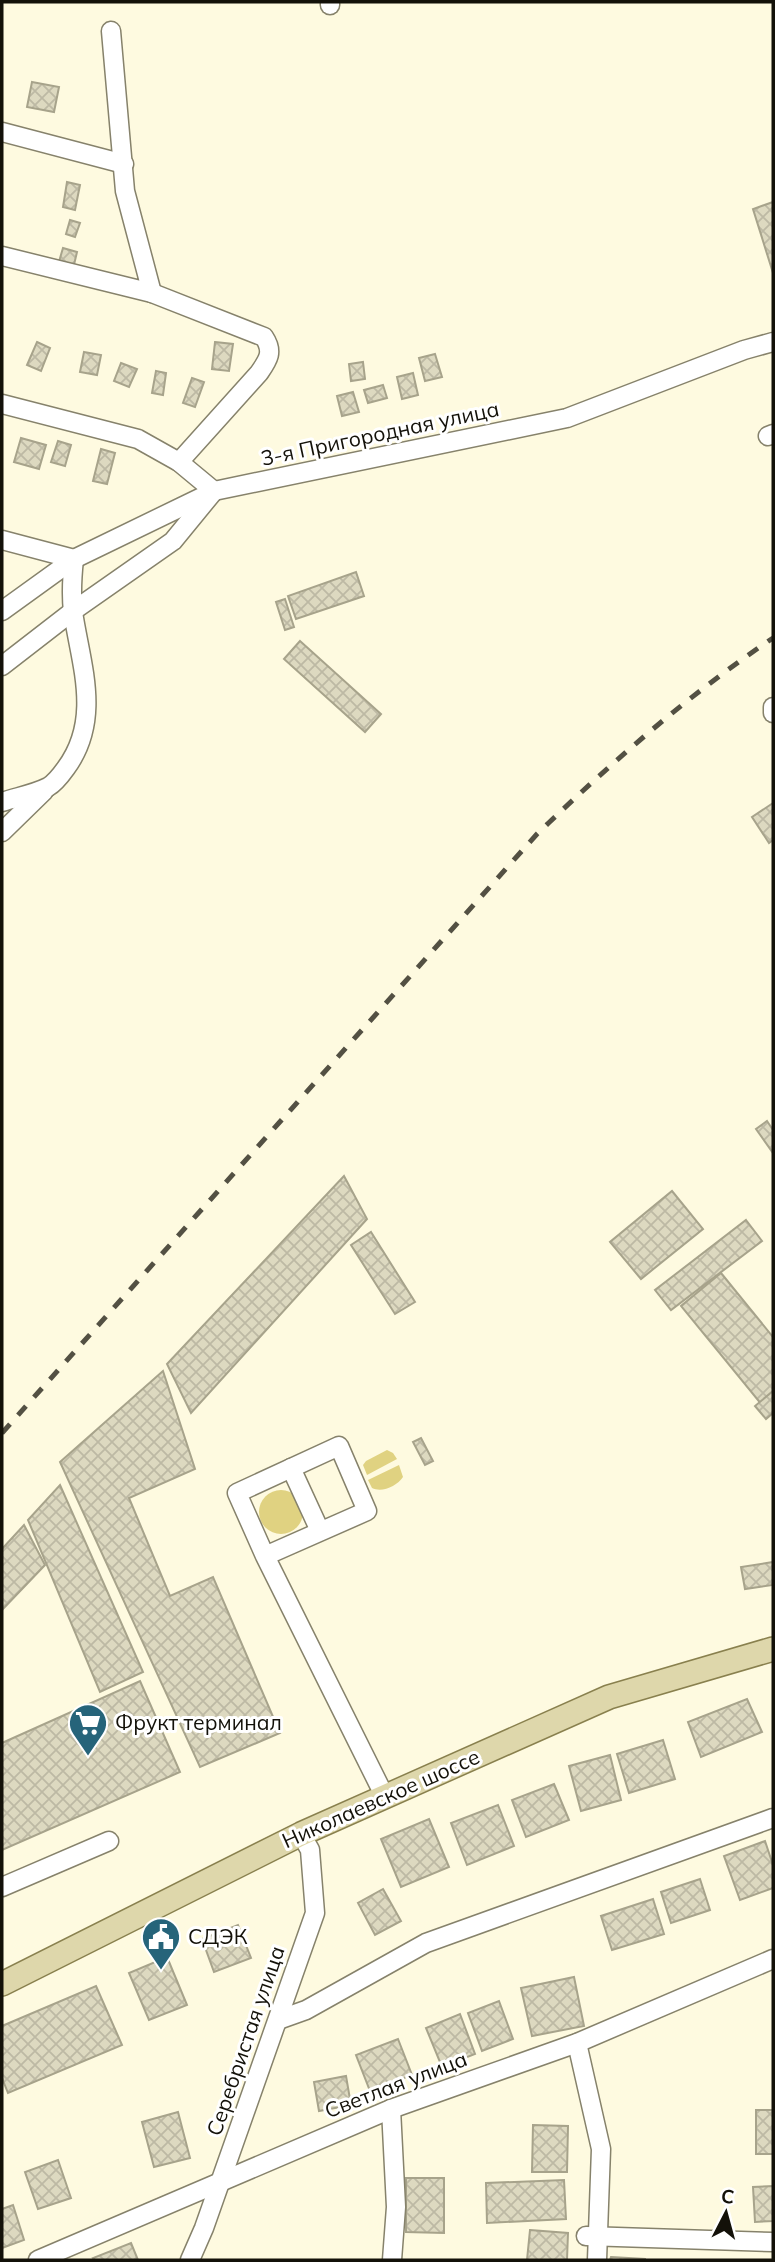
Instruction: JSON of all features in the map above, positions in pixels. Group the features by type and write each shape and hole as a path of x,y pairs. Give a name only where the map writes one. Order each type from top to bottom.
{"main road":[{"name":"Николаевское шоссе","path":"2,1984 301,1833 609,1697 773,1655"}],"street":[{"path":"111,31 125,191 152,293"},
{"path":"2,132 124,164"},
{"path":"2,256 152,293 264,337 270,348 268,359 259,373 179,462"},
{"name":"3-я Пригородная улица","path":"2,611 74,559 214,491 567,418 744,350 773,342"},
{"path":"2,404 138,439 179,462 214,491 173,541 73,611 2,666"},
{"path":"2,540 74,559 71,588 73,611 88,695 86,716 77,750 61,776 2,832"},
{"path":"2,802 49,786"},
{"path":"265,1556 367,1511 339,1446 237,1493 265,1556 385,1797"},
{"path":"291,1468 320,1531"},
{"path":"278,2020 306,2010 426,1943 773,1818"},
{"name":"Серебристая улица","path":"190,2260 315,1913 310,1850 301,1833"},
{"path":"2,1887 109,1841"},
{"name":"Светлая улица","path":"38,2260 390,2109 577,2043 773,1959"},
{"path":"577,2043 601,2149 592,2236 597,2260"},
{"path":"390,2109 397,2207 392,2260"},
{"path":"592,2236 773,2242"}],"shaded area":[{"path":"387,1450 397,1459 367,1475 363,1465 366,1461"},
{"path":"399,1465 403,1477 397,1483 385,1489 372,1488 368,1480"},
{"path":"281,1490 290,1491 297,1496 302,1503 302,1521 297,1528 290,1533 281,1534 272,1533 265,1528 260,1521 259,1512 260,1503 265,1496 272,1491"}],"building":[{"path":"32,82 59,87 54,112 27,107"},
{"path":"67,182 80,185 75,210 63,207"},
{"path":"773,202 773,273 753,209"},
{"path":"70,220 80,223 75,237 66,234"},
{"path":"63,248 77,252 73,269 58,265"},
{"path":"37,342 50,348 41,371 27,365"},
{"path":"215,342 233,344 229,371 212,369"},
{"path":"84,352 101,355 97,375 80,372"},
{"path":"435,354 442,377 425,381 419,358"},
{"path":"363,362 365,379 351,381 349,364"},
{"path":"121,363 137,369 129,387 114,381"},
{"path":"156,371 166,373 163,395 152,393"},
{"path":"413,373 418,395 402,399 397,377"},
{"path":"192,378 204,382 195,407 183,403"},
{"path":"383,385 387,398 368,403 364,390"},
{"path":"353,392 359,412 342,416 337,396"},
{"path":"21,438 46,445 39,469 14,462"},
{"path":"58,441 71,445 65,466 51,462"},
{"path":"101,449 115,453 107,484 93,481"},
{"path":"356,572 364,596 296,619 288,596"},
{"path":"285,599 294,627 285,630 276,602"},
{"path":"300,641 381,714 365,732 284,659"},
{"path":"773,803 773,840 769,843 752,817"},
{"path":"767,1121 773,1130 773,1153 756,1129"},
{"path":"344,1176 367,1219 191,1413 167,1364"},
{"path":"672,1191 703,1229 641,1279 610,1242"},
{"path":"746,1220 762,1241 671,1310 655,1290"},
{"path":"371,1232 415,1302 395,1314 351,1245"},
{"path":"721,1273 773,1337 773,1395 762,1405 681,1306"},
{"path":"163,1371 195,1469 129,1498 170,1596 213,1577 280,1733 200,1767 60,1462"},
{"path":"773,1391 773,1413 766,1419 755,1406"},
{"path":"421,1438 433,1461 425,1465 413,1442"},
{"path":"60,1485 143,1672 100,1692 28,1520"},
{"path":"24,1525 45,1565 2,1610 2,1549"},
{"path":"773,1562 773,1585 745,1589 741,1567"},
{"name":"Фрукт терминал","path":"140,1681 180,1772 2,1850 2,1743"},
{"path":"747,1699 762,1732 701,1757 688,1722"},
{"path":"663,1740 675,1779 629,1793 617,1754"},
{"path":"610,1755 621,1800 581,1811 569,1766"},
{"path":"554,1784 569,1820 526,1837 512,1800"},
{"path":"498,1805 514,1846 467,1865 451,1823"},
{"path":"429,1819 449,1867 401,1887 381,1839"},
{"path":"765,1841 773,1865 773,1888 740,1900 724,1856"},
{"path":"700,1879 710,1910 671,1923 661,1892"},
{"path":"383,1889 401,1921 375,1935 358,1903"},
{"path":"653,1899 664,1934 612,1950 601,1916"},
{"path":"238,1925 251,1958 214,1972 202,1939"},
{"path":"167,1957 187,2005 149,2020 129,1973"},
{"path":"574,1977 584,2026 532,2036 521,1988"},
{"path":"96,1986 122,2045 8,2093 2,2078 2,2026"},
{"path":"499,2001 513,2039 482,2051 468,2013"},
{"path":"460,2014 475,2054 442,2067 426,2028"},
{"path":"398,2039 412,2075 370,2091 356,2055"},
{"path":"346,2076 351,2105 319,2111 314,2082"},
{"path":"756,2110 773,2110 773,2154 756,2154"},
{"path":"178,2112 190,2158 154,2167 142,2122"},
{"path":"533,2125 568,2126 567,2172 532,2172"},
{"path":"58,2160 71,2198 38,2209 25,2172"},
{"path":"406,2178 444,2178 444,2233 406,2232"},
{"path":"564,2180 566,2219 487,2223 486,2183"},
{"path":"773,2186 773,2221 755,2222 753,2187"},
{"path":"13,2205 24,2240 2,2248 2,2209"},
{"path":"530,2230 568,2233 567,2260 527,2260"},
{"path":"131,2243 138,2260 93,2258"},
{"path":"611,2257 645,2259 645,2260 610,2260"}],"railway":[{"path":"2,1433 537,834 651,731 773,638"}],"place":[{"name":"Фрукт терминал","path":"88,1757"},
{"name":"СДЭК","path":"161,1971"}]}
